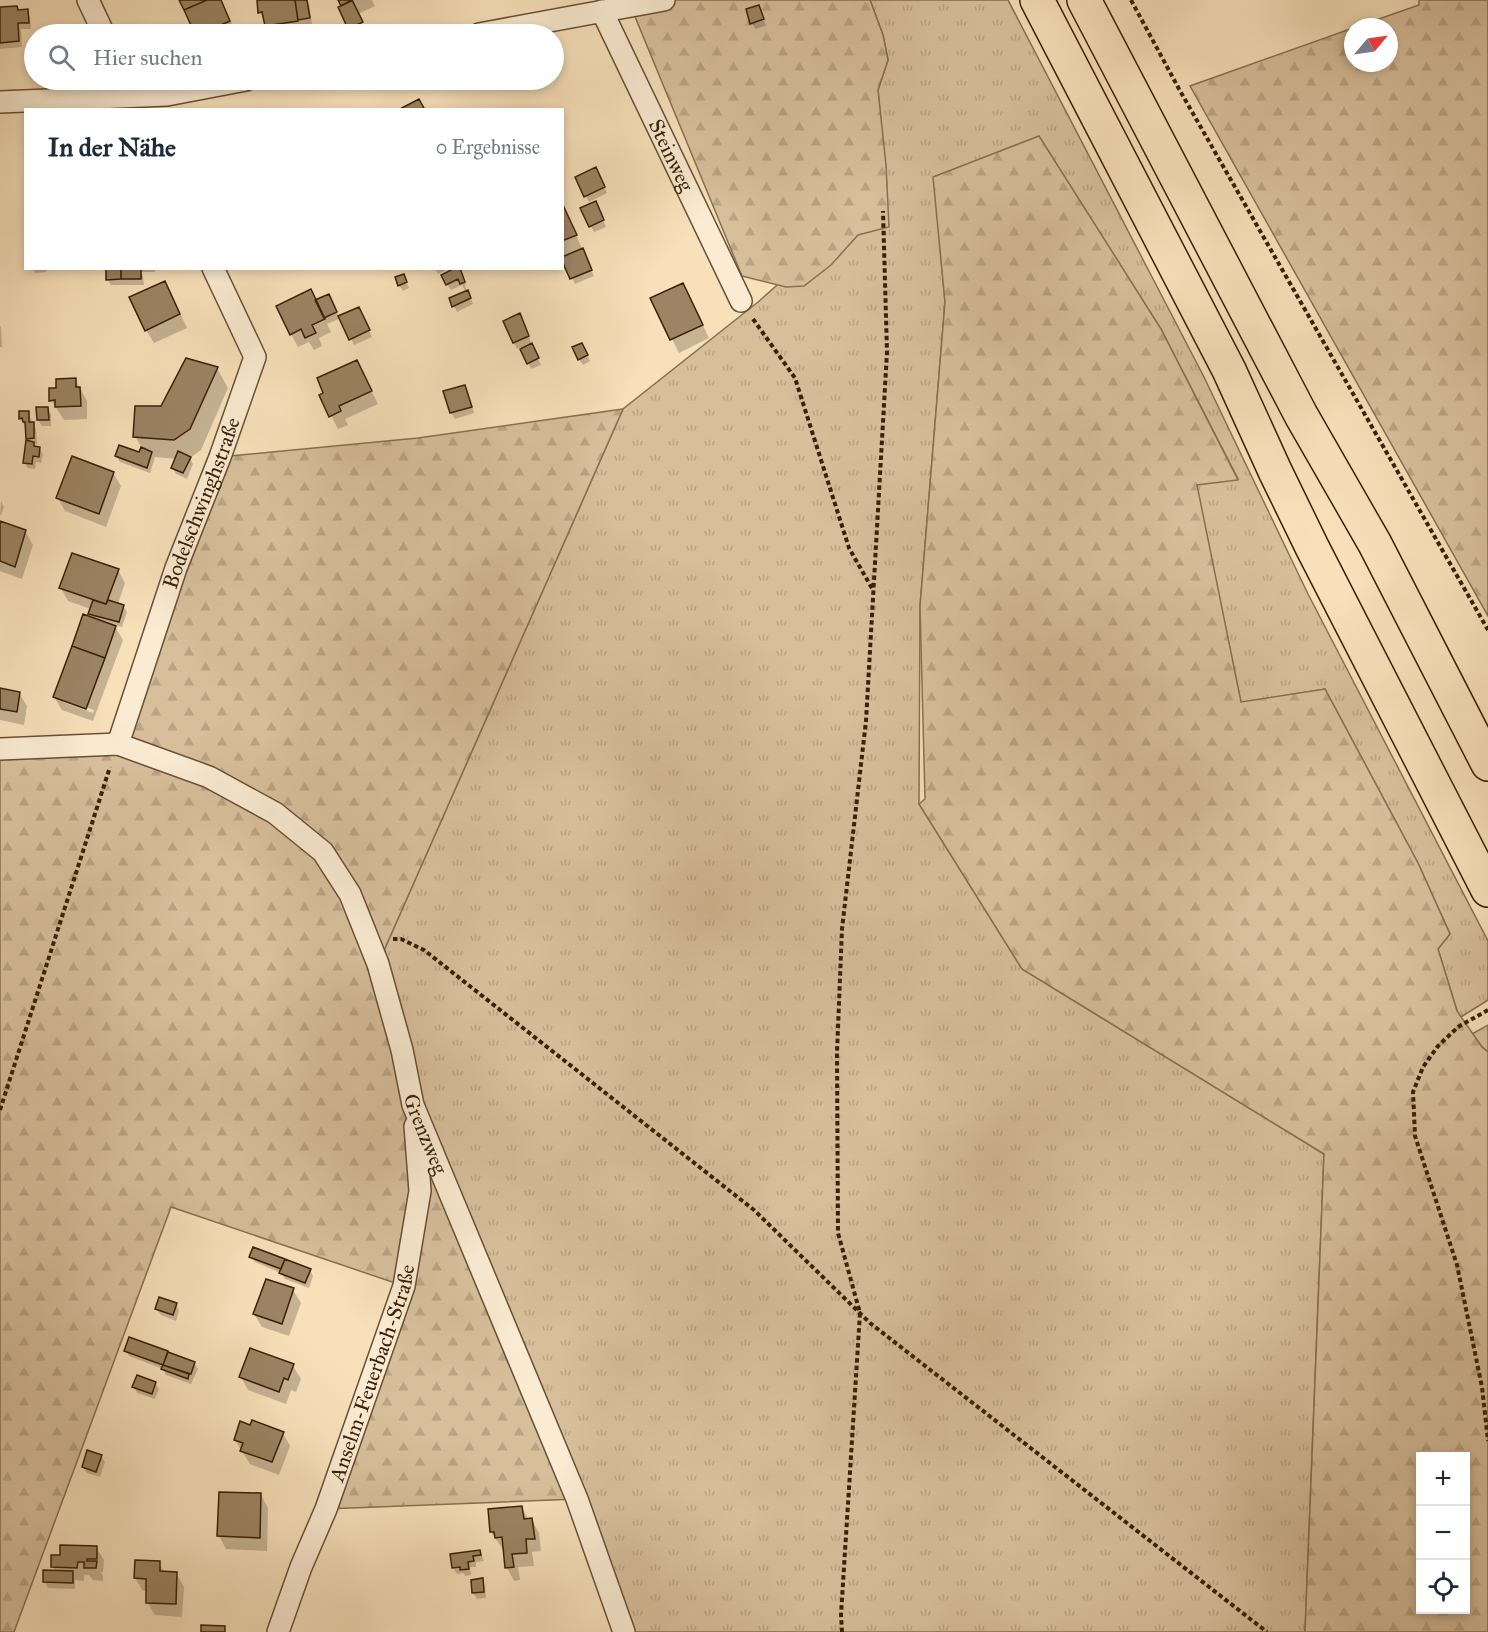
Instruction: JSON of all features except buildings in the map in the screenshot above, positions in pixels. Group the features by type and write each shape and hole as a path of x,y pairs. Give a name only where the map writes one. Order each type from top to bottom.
{"main road":[{"path":"1037,0 1229,370 1312,547 1488,890"},
{"path":"1084,0 1296,404 1375,544 1488,764"}],"street":[{"path":"88,0 99,24"},
{"path":"532,24 602,11 630,3 664,0"},
{"name":"Steinweg","path":"602,11 741,301"},
{"path":"0,102 167,95 193,90"},
{"name":"Bodelschwinghstraße","path":"118,744 176,568 220,457 255,357 214,270"},
{"path":"0,749 118,744"},
{"name":"Grenzweg","path":"118,744 209,777 275,813 323,852 350,894 378,964 402,1050 413,1105 577,1499 624,1632"},
{"name":"Anselm-Feuerbach-Straße","path":"278,1632 301,1567 326,1509 404,1286 420,1191 413,1105"}],"path":[{"path":"1131,0 1179,89 1488,630"},
{"path":"842,1632 841,1615 860,1313 838,1233 837,1052 842,929 866,721 887,352 883,211"},
{"path":"741,301 795,378 849,548 873,590"},
{"path":"0,1110 118,744"},
{"path":"370,942 380,939 401,939 424,950 754,1209 870,1323 1267,1632"},
{"path":"1488,1010 1458,1027 1438,1046 1423,1067 1413,1092 1415,1136 1457,1265 1482,1387 1488,1441"}],"green space":[{"path":"664,0 870,0 883,35 888,60 878,90 886,165 889,227 858,235 831,265 804,286 786,287 742,276 631,7"},
{"path":"870,0 1008,0 1204,377 1308,594 1488,941 1488,1000 1461,1017 1457,1011 1438,949 1450,934 1418,863 1325,689 1241,703 1196,484 1238,479 1161,329 1039,137 934,177 945,302 920,606 919,804 1022,969 1324,1154 1305,1632 624,1632 413,1105 378,964 623,409 758,302 887,187 878,90 888,60 883,35"},
{"path":"1419,0 1488,0 1488,616 1190,86 1344,31 1344,72 1398,72 1398,18 1382,18 1419,5"},
{"path":"1039,136 1161,329 1238,480 1197,485 1241,702 1325,689 1418,863 1450,934 1438,949 1457,1011 1488,1052 1488,1632 1305,1632 1324,1154 1022,969 919,804 925,799 920,606 945,302 933,177"},
{"path":"623,409 378,964 413,1105 577,1499 326,1509 404,1286 171,1207 14,1632 0,1632 0,749 118,744 220,457 418,438"},
{"path":"1488,1025 1488,1052 1472,1034"}]}
